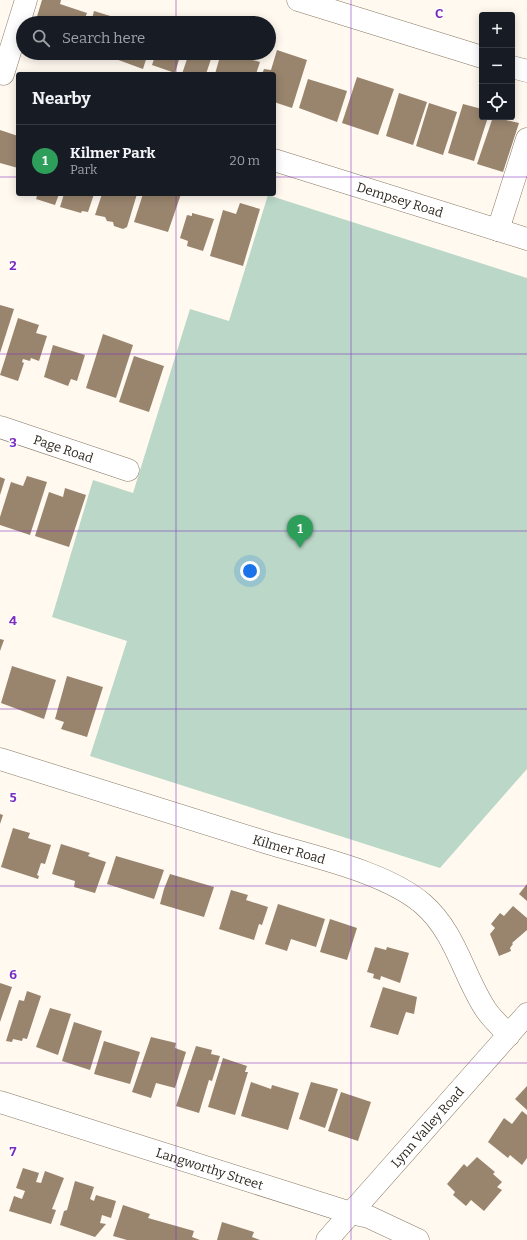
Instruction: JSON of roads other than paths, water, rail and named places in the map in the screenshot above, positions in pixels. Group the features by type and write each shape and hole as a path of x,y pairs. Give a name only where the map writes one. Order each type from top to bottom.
{"street":[{"path":"22,16 26,0"},
{"path":"298,0 479,56"},
{"path":"7,75 16,39"},
{"path":"515,67 527,71"},
{"path":"498,230 527,138"},
{"name":"Dempsey Road","path":"276,161 527,239"},
{"name":"Page Road","path":"0,427 128,470"},
{"name":"Kilmer Road","path":"0,759 339,865 397,887 422,903 437,919 456,948 486,1009 494,1021 509,1035"},
{"name":"Lynn Valley Road","path":"327,1240 527,1014"},
{"name":"Langworthy Street","path":"0,1102 351,1213 369,1217 418,1240"}],"place":[{"name":"Kilmer Park","path":"300,548"}]}
